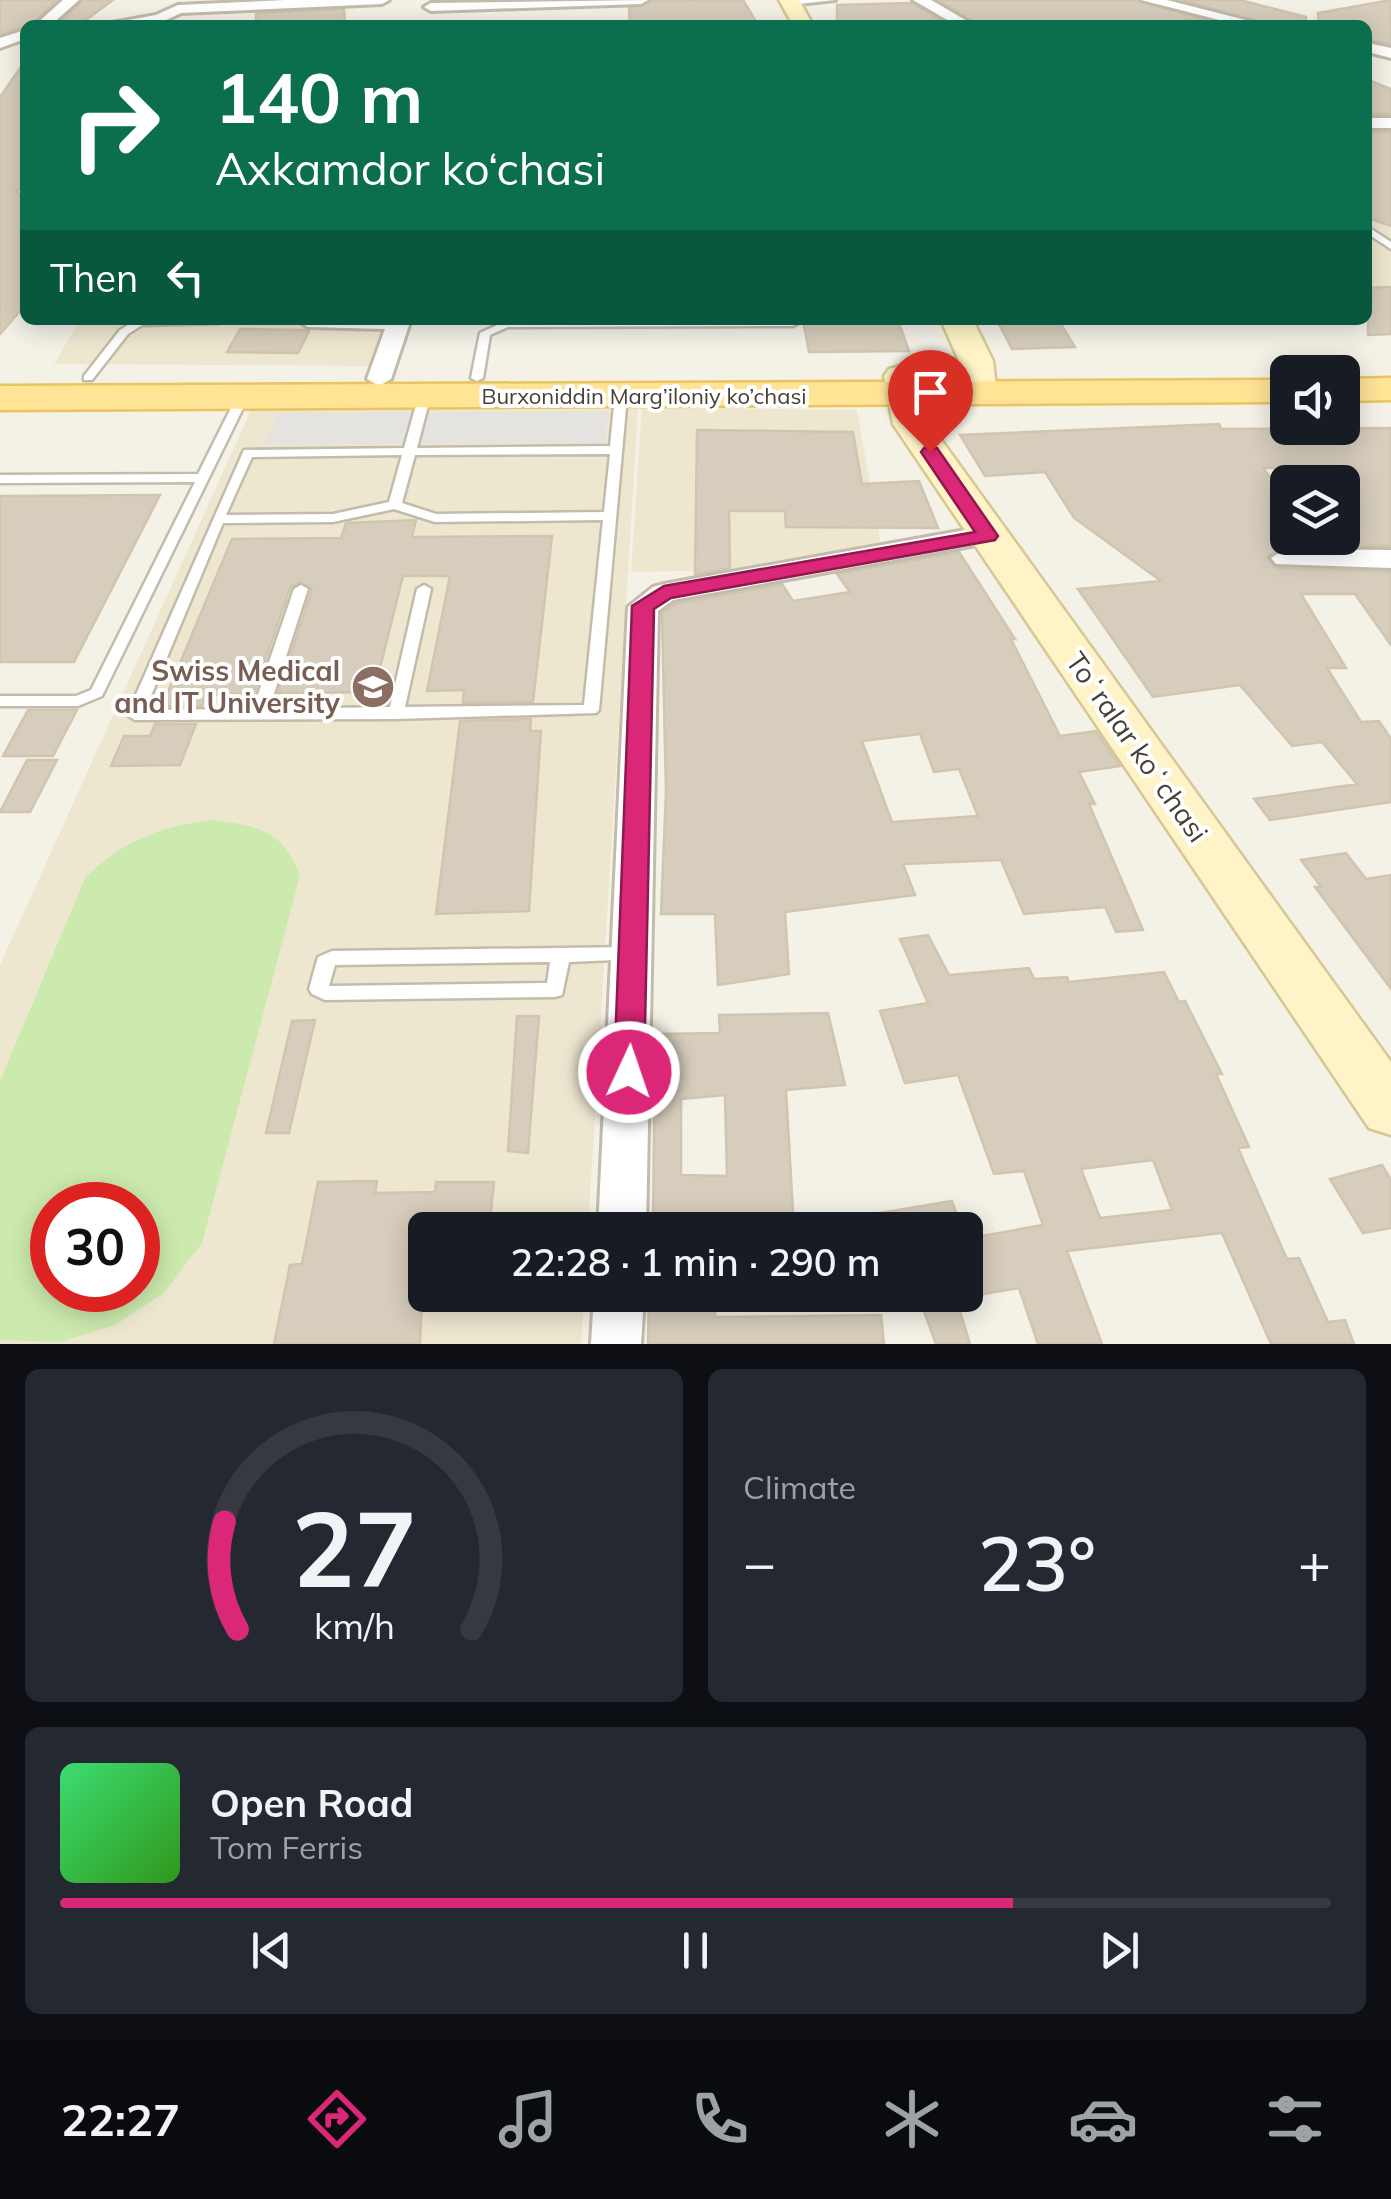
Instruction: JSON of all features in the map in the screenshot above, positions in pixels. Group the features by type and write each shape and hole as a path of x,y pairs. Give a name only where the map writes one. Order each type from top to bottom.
{"main road":[{"path":"1360,374 1391,374"},
{"name":"Burxoniddin Marg’iloniy ko’chasi","path":"979,385 1270,375"},
{"name":"Burxoniddin Marg’iloniy ko’chasi","path":"0,377 478,378 1270,391"},
{"name":"Burxoniddin Marg’iloniy ko’chasi","path":"0,398 621,396 902,385"},
{"path":"1360,390 1391,389"}],"street":[{"path":"48,20 72,0"},
{"path":"166,20 178,10 382,0"},
{"path":"432,3 642,0"},
{"path":"789,1 828,0"},
{"path":"920,0 958,20"},
{"path":"1148,0 1233,20"},
{"path":"1202,20 1213,16"},
{"path":"379,379 399,325"},
{"path":"958,325 976,361 979,385"},
{"name":"Toʻralar koʻchasi","path":"902,385 911,424 1391,1110"},
{"path":"623,1212 634,954 640,614 648,600 664,592 988,536"},
{"path":"1286,558 1391,559"},
{"path":"616,1344 618,1312"}],"lane":[{"path":"88,378 124,332 135,325"},
{"path":"478,378 485,333 495,326 594,325"},
{"path":"616,450 248,454 135,715 591,710 610,516 621,396"},
{"path":"0,701 78,701 97,693 242,398"},
{"path":"395,505 424,398"},
{"path":"0,479 202,478"},
{"path":"218,519 333,518 395,505 435,518 610,516"},
{"path":"396,714 424,588"},
{"path":"259,715 301,590"},
{"path":"561,955 554,990 325,993 319,989 326,962 332,958 634,954"}],"shaded area":[{"path":"1372,222 1391,226 1391,303 1372,301"},
{"path":"77,325 390,325 372,366 54,364"},
{"path":"642,407 857,410 881,544 732,570 631,572"},
{"name":"Swiss Medical and IT University","path":"638,409 589,1212 408,1212 408,1312 583,1312 581,1344 0,1344 0,965 251,410"},
{"path":"608,411 605,443 264,445 278,413"}],"green space":[{"path":"212,820 255,828 277,839 300,876 202,1243 160,1296 160,1182 30,1182 30,1312 135,1312 115,1325 60,1342 0,1340 0,1081 85,878 113,854 159,831"}],"building":[{"path":"0,0 57,0 36,20 20,20 20,28 0,34"},
{"path":"83,0 113,0 86,20 62,20"},
{"path":"743,0 755,20 630,20 629,8 651,1"},
{"path":"938,0 1137,0 1207,20 1188,19 970,20"},
{"path":"1182,0 1240,0 1306,17 1252,20"},
{"path":"1391,0 1391,44 1372,41 1372,20 1319,20 1318,13"},
{"path":"911,3 940,20 837,20 837,5"},
{"path":"344,9 345,20 256,20 256,13"},
{"path":"20,68 20,190 16,190 20,196 20,311 0,334 0,97"},
{"path":"1372,82 1391,89 1391,114 1372,114"},
{"path":"1372,132 1391,132 1391,226 1372,219"},
{"path":"1391,287 1391,334 1368,335 1368,325 1372,325 1372,288"},
{"path":"804,325 900,325 909,351 809,352"},
{"path":"1000,325 1061,325 1075,347 1012,349"},
{"path":"240,329 309,331 298,353 227,352"},
{"path":"1219,424 1221,429 1270,429 1270,445 1360,445 1360,428 1391,428 1391,546 1360,546 1360,465 1263,468 1270,477 1270,555 1267,557 1276,568 1391,572 1391,645 1355,594 1301,594 1346,668 1327,668 1361,722 1379,721 1391,739 1391,802 1270,820 1254,799 1357,784 1322,742 1292,746 1240,685 1153,697 1078,589 1161,581 1074,518 1045,472 985,476 960,435"},
{"path":"697,430 853,432 862,484 919,481 938,528 786,527 785,511 729,511 730,568 695,575"},
{"path":"160,495 74,662 0,662 0,496"},
{"path":"416,520 412,537 552,536 533,702 463,703 464,690 427,691 450,576 403,576 374,692 278,693 312,590 299,582 290,588 254,693 206,695 202,706 162,706 232,539 341,538 346,523"},
{"path":"959,552 1015,639 1011,639 1060,736 1096,731 1120,766 1079,772 1143,930 1116,932 1105,907 1024,914 1001,860 903,864 915,895 785,912 789,974 718,985 715,914 661,914 666,792 662,613 675,604 782,584 793,601 850,592 837,574","holes":["920,734 934,772 959,769 978,816 892,822 862,741"]},
{"path":"28,710 77,710 53,756 3,756"},
{"path":"531,719 530,731 541,731 529,911 436,914 460,721"},
{"path":"155,724 196,724 180,765 111,766 124,736 150,736"},
{"path":"27,760 57,760 30,812 0,812"},
{"path":"1346,853 1366,879 1391,875 1391,989 1315,887 1321,887 1301,860"},
{"path":"928,935 949,975 1029,968 1034,979 1067,977 1069,982 1164,972 1179,1002 1185,1001 1222,1074 1216,1074 1249,1147 1238,1148 1287,1259 1299,1258 1328,1322 1345,1320 1354,1344 1271,1344 1222,1233 1067,1251 1102,1344 1038,1344 1019,1288 983,1294 983,1236 1043,1225 1024,1171 994,1174 958,1075 905,1083 880,1011 928,1003 900,939","holes":["1153,1160 1172,1210 1100,1218 1081,1169"]},
{"path":"828,1013 845,1085 786,1090 793,1212 653,1212 655,1034 720,1033 719,1015","holes":["725,1095 727,1176 681,1175 681,1099"]},
{"path":"517,1016 539,1016 528,1153 508,1151"},
{"path":"315,1020 289,1133 266,1133 292,1021"},
{"path":"1382,1165 1391,1180 1391,1228 1363,1233 1330,1179"},
{"path":"377,1181 375,1193 435,1192 436,1182 494,1182 491,1212 408,1212 408,1312 421,1312 420,1344 274,1344 290,1265 302,1264 318,1182"},
{"path":"952,1201 956,1212 886,1212"},
{"path":"649,1312 715,1312 715,1317 881,1315 884,1344 648,1344"},
{"path":"924,1312 960,1312 970,1344 936,1344"}],"place":[{"name":"Swiss Medical and IT University","path":"373,687"}],"route":[{"path":"629,1072 643,606 664,592 988,536 930,452"}]}
